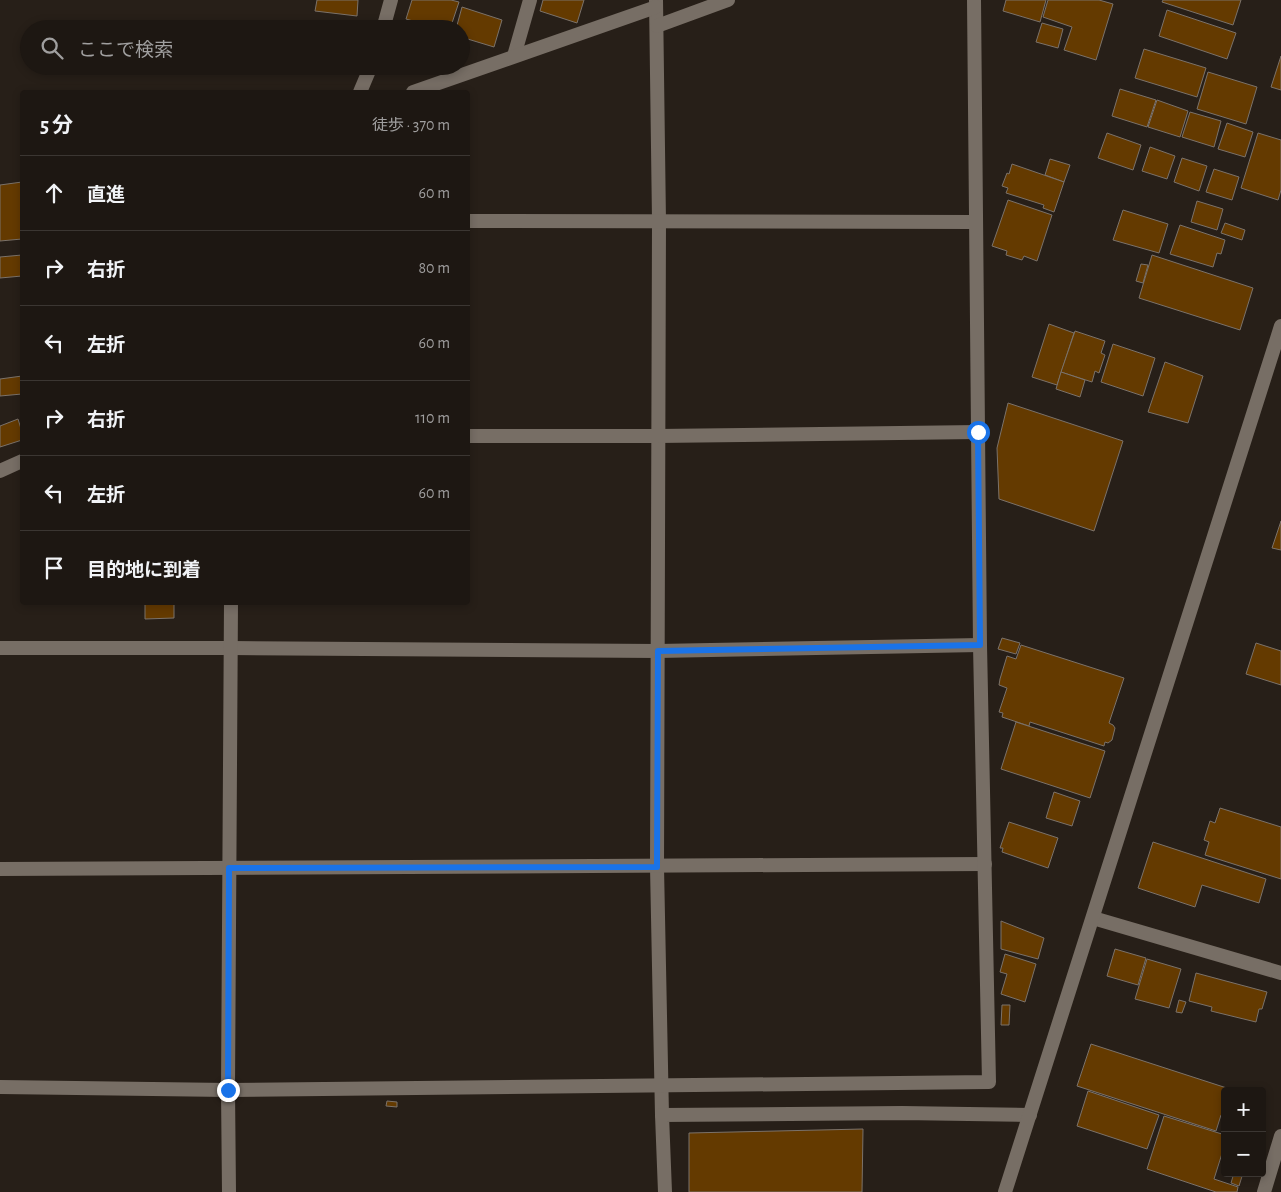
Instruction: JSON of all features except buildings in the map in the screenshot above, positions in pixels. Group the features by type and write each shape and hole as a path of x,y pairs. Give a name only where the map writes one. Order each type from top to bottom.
{"street":[{"path":"385,20 391,0"},
{"path":"514,56 530,0"},
{"path":"657,26 728,0"},
{"path":"0,1087 228,1090 990,1082 980,645 974,0"},
{"path":"470,72 656,4 659,221 657,867 665,1192"},
{"path":"361,90 367,75"},
{"path":"419,90 461,75"},
{"path":"470,220 976,222"},
{"path":"1005,1192 1094,918 1281,326"},
{"path":"470,436 978,432"},
{"path":"0,471 20,462"},
{"path":"229,1192 231,605"},
{"path":"0,648 658,651 980,645"},
{"path":"0,869 985,864"},
{"path":"1094,918 1281,973"},
{"path":"662,1114 902,1112 1030,1115"},
{"path":"1264,1192 1281,1136"}],"route":[{"path":"228,1090 229,868 657,867 658,651 980,645 978,432"}]}
